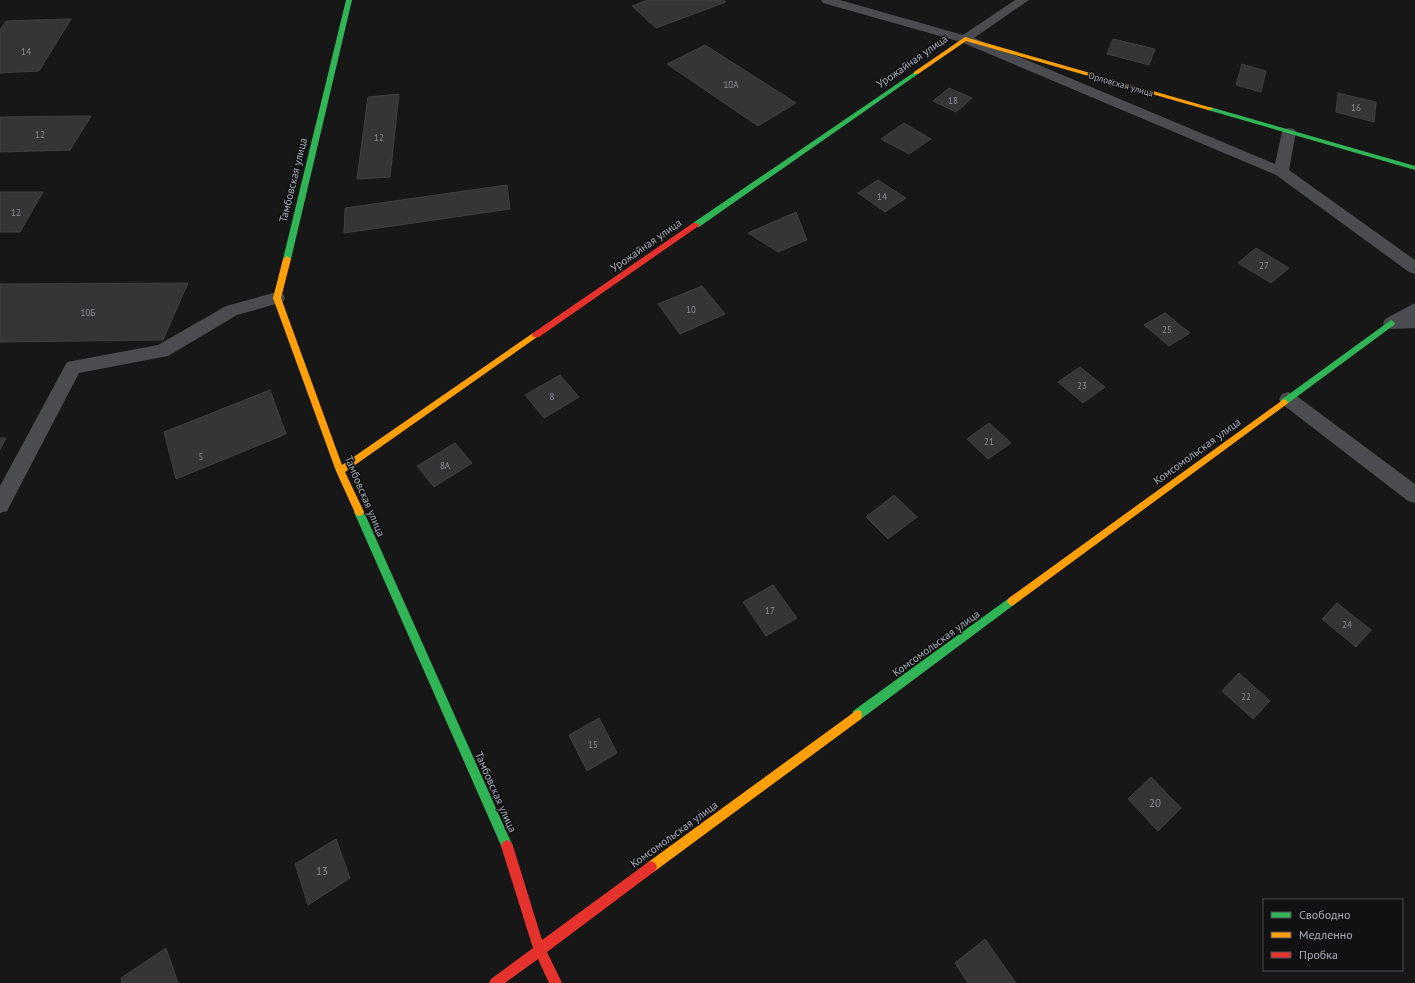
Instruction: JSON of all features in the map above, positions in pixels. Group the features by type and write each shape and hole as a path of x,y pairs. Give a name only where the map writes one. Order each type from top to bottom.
{"street":[{"name":"Тамбовская улица","path":"349,0 277,298 340,471 506,843 539,949 556,983"},
{"name":"Орловская улица","path":"965,39 1415,168"},
{"name":"Урожайная улица","path":"340,471 965,39"},
{"name":"Комсомольская улица","path":"495,983 539,949 1391,323"}],"lane":[{"name":"Орловская улица","path":"827,0 965,39"},
{"path":"965,39 1022,0"},
{"path":"965,39 1281,172 1415,268"},
{"path":"1281,172 1289,132"},
{"path":"0,505 73,367 162,351 232,310 277,298"},
{"path":"1391,323 1415,308"},
{"path":"1391,323 1415,322"},
{"path":"1288,399 1415,495"}],"building":[{"path":"648,0 724,0 726,2 656,28 632,6"},
{"path":"71,19 39,71 0,73 0,30 6,21"},
{"path":"1113,39 1155,49 1149,65 1107,54"},
{"path":"705,45 796,103 758,126 667,64"},
{"path":"1242,64 1266,71 1261,92 1236,85"},
{"path":"949,88 972,98 956,112 933,101"},
{"path":"1338,93 1376,102 1374,122 1336,112"},
{"path":"399,94 390,177 357,179 368,97"},
{"path":"91,116 70,150 0,152 0,117"},
{"path":"904,123 931,139 909,154 881,139"},
{"path":"878,180 906,198 885,212 858,193"},
{"path":"507,185 510,209 344,233 345,208"},
{"path":"0,192 43,192 20,232 0,232"},
{"path":"796,212 807,240 778,252 748,233"},
{"path":"1256,248 1289,268 1271,283 1238,263"},
{"path":"188,283 163,340 0,342 0,284"},
{"path":"702,286 725,314 680,334 658,304"},
{"path":"1165,313 1190,333 1169,346 1144,325"},
{"path":"1080,367 1105,387 1083,403 1058,382"},
{"path":"560,375 579,397 544,418 525,395"},
{"path":"270,390 286,434 176,479 164,432"},
{"path":"989,423 1011,443 988,459 967,439"},
{"path":"0,438 6,438 0,450"},
{"path":"455,443 472,463 434,487 417,466"},
{"path":"894,495 917,517 888,539 866,517"},
{"path":"773,585 797,618 766,636 743,602"},
{"path":"1337,603 1371,630 1356,647 1322,619"},
{"path":"1239,673 1270,701 1253,719 1222,691"},
{"path":"599,718 617,753 587,771 569,735"},
{"path":"1151,777 1181,808 1158,831 1128,799"},
{"path":"336,839 350,878 308,905 295,864"},
{"path":"985,939 1016,983 968,983 955,963"},
{"path":"166,948 178,983 122,983 121,978"}],"traffic: fast":[{"path":"287,259 349,0"},
{"path":"696,225 916,73"},
{"path":"1210,109 1415,168"},
{"path":"1284,402 1391,323"},
{"path":"359,512 507,846"},
{"path":"857,715 1012,601"}],"traffic: slow":[{"path":"916,73 965,39 1210,109"},
{"path":"287,259 277,298 340,471 359,512"},
{"path":"340,471 536,335"},
{"path":"1012,601 1284,402"},
{"path":"651,867 857,715"}],"traffic: jam":[{"path":"536,335 696,225"},
{"path":"507,846 539,949 556,983"},
{"path":"495,983 651,867"}]}
